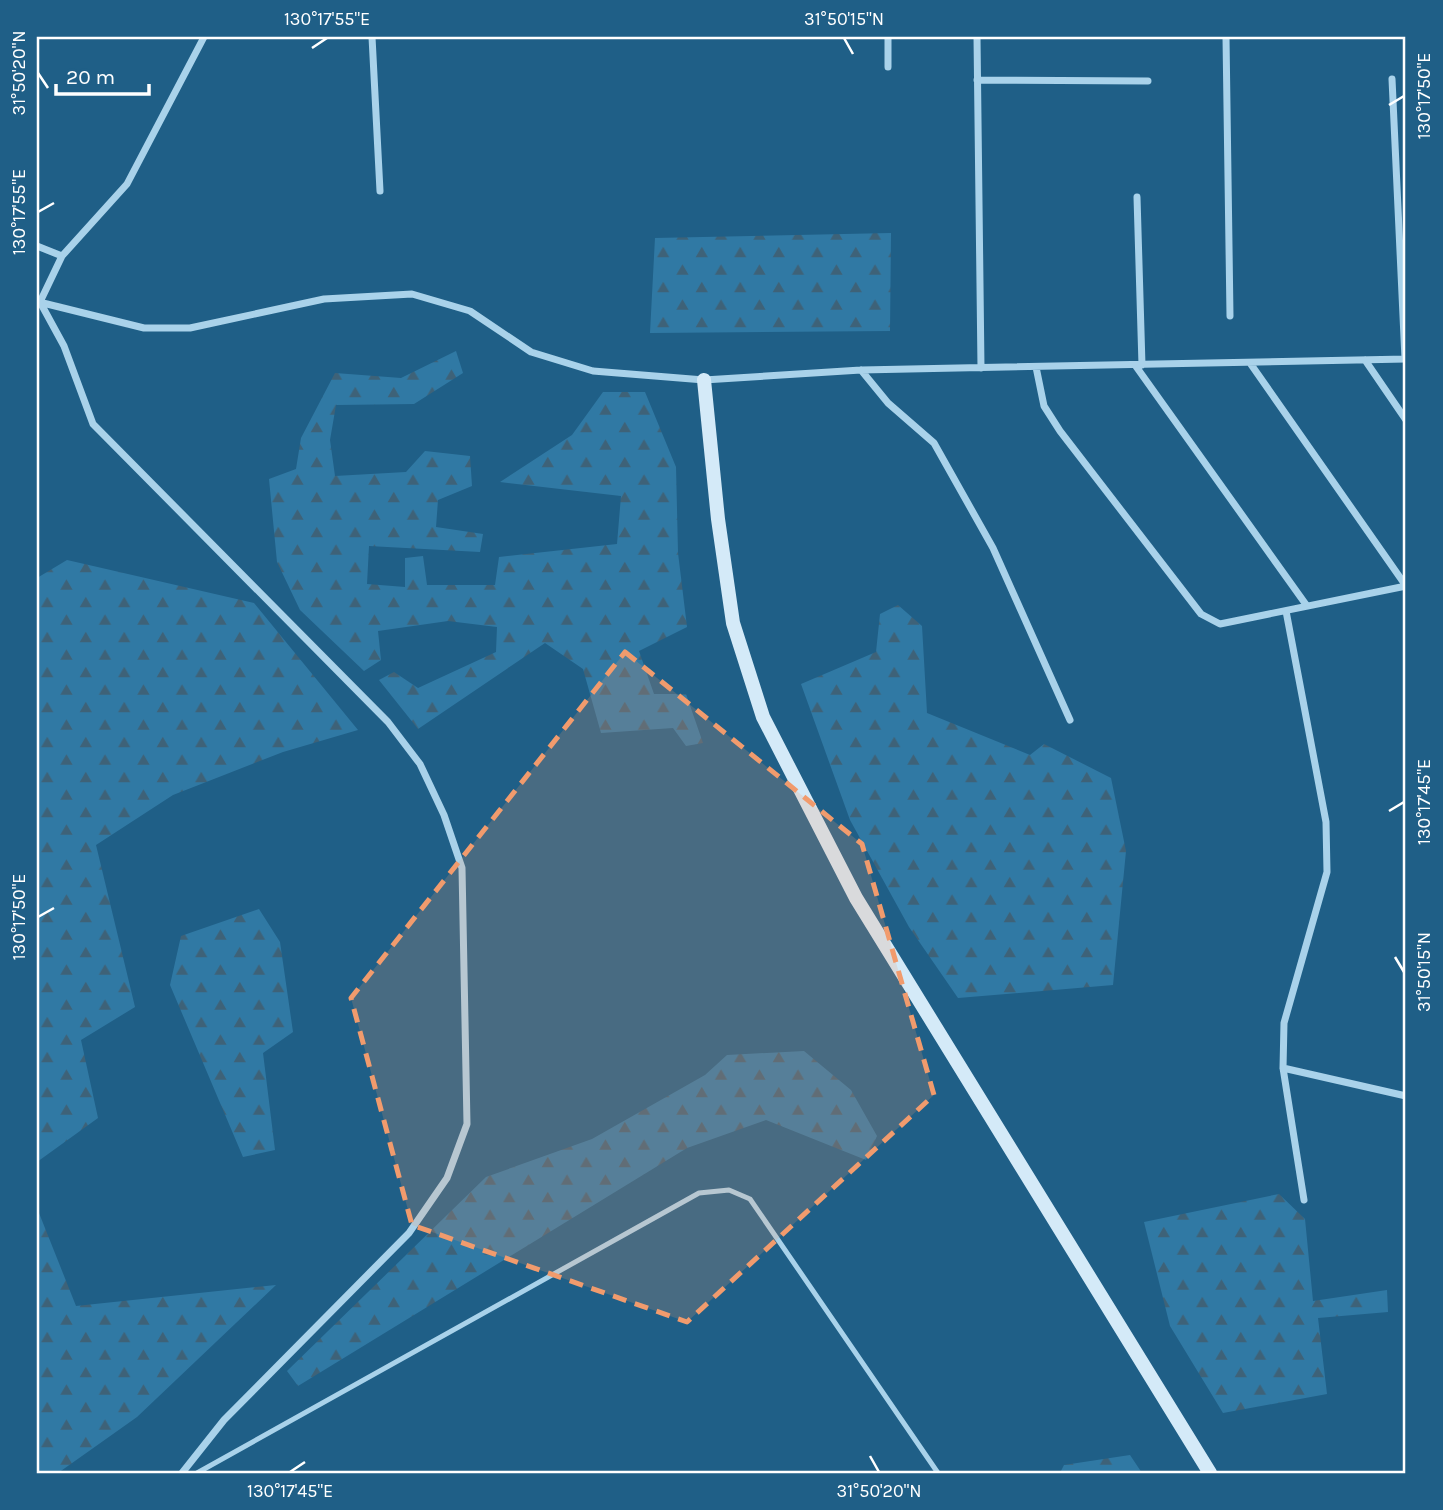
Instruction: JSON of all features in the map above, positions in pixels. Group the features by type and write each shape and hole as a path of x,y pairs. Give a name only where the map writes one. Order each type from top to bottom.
{"street":[{"path":"38,302 62,256 127,184 204,37"},
{"path":"372,37 380,191"},
{"path":"888,37 888,67"},
{"path":"977,37 981,368"},
{"path":"1226,37 1230,316"},
{"path":"38,302 144,328 190,328 324,299 412,294 470,311 531,352 593,371 704,380 861,370 1406,359 1392,79"},
{"path":"977,80 1148,81"},
{"path":"1137,197 1139,365 1307,606"},
{"path":"37,246 62,256"},
{"path":"38,302 64,346 93,424 388,722 420,764 444,815 462,868 467,1124 447,1178 409,1233 224,1420 182,1473"},
{"path":"1365,360 1406,420"},
{"path":"1036,367 1044,406 1060,431 1200,614 1220,624 1406,586 1250,363"},
{"path":"861,370 888,403 934,443 993,548 1070,720"},
{"path":"704,380 718,519 733,623 763,716 803,800 856,898 1210,1473"},
{"path":"1286,611 1326,822 1327,872 1284,1023 1283,1068 1304,1200"},
{"path":"1283,1068 1406,1096"}],"lane":[{"path":"197,1473 699,1193 729,1190 750,1199 939,1473"}],"highlighted area":[{"path":"625,652 862,844 934,1095 687,1322 412,1225 351,998"}],"green space":[{"path":"891,233 890,331 650,333 655,238"},
{"path":"456,351 463,373 414,404 336,405 330,440 335,476 406,472 425,451 470,456 472,486 438,500 436,527 483,534 480,552 369,546 367,584 405,587 405,558 423,556 427,585 495,585 499,557 617,544 621,496 500,482 572,435 603,392 645,392 676,467 678,553 687,627 639,651 654,694 686,694 703,743 686,746 673,728 601,733 583,669 545,643 418,729 379,680 394,672 418,688 496,652 497,627 448,621 378,631 381,660 364,671 300,610 277,562 269,479 296,469 301,438 335,373 401,378"},
{"path":"67,560 254,603 358,730 283,752 173,795 96,845 135,1007 81,1040 98,1118 37,1162 37,578"},
{"path":"898,605 922,626 927,713 1030,755 1044,744 1111,778 1126,851 1113,985 958,998 909,927 850,820 801,684 876,652 880,614"},
{"path":"259,909 280,942 293,1032 263,1053 275,1150 243,1157 170,985 181,936"},
{"path":"804,1051 851,1090 877,1136 866,1160 766,1120 687,1148 298,1386 287,1371 486,1177 592,1139 705,1075 727,1055"},
{"path":"1279,1194 1305,1219 1313,1301 1387,1290 1388,1312 1318,1318 1327,1394 1223,1413 1170,1326 1144,1222"},
{"path":"37,1208 76,1306 276,1285 137,1417 58,1473 37,1473"},
{"path":"1130,1455 1142,1473 1060,1473 1064,1465"}]}
